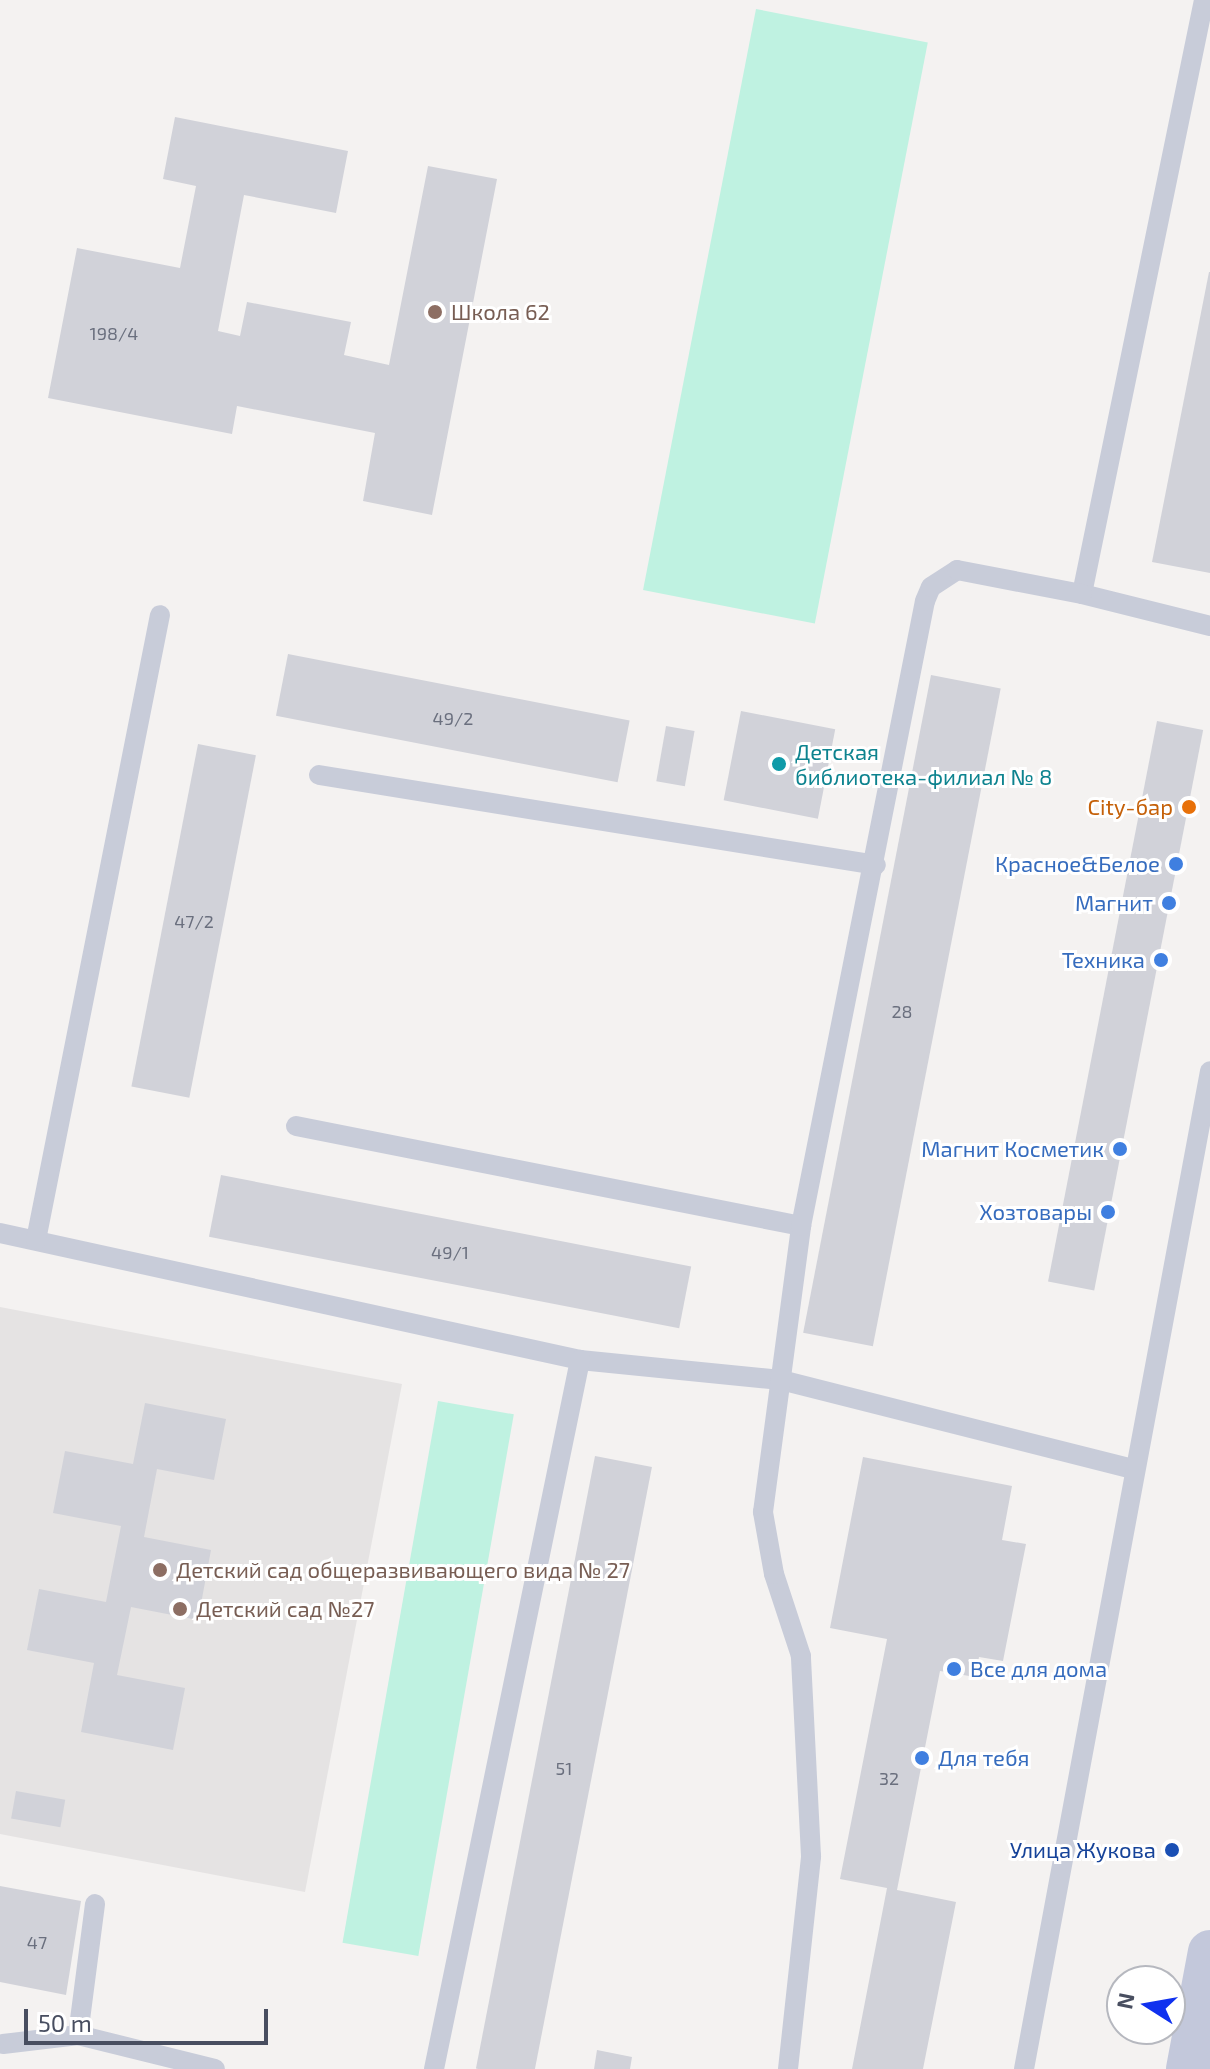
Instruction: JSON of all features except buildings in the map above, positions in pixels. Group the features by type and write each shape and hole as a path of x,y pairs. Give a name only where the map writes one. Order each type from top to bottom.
{"main road":[{"path":"1188,2069 1210,1952"}],"lane":[{"path":"1082,594 1204,0"},
{"path":"788,2069 811,1856 801,1656 774,1574 763,1512 801,1226 931,587 957,570 972,570 1210,626"},
{"path":"36,1240 160,615"},
{"path":"319,775 876,865"},
{"path":"1024,2069 1210,1071"},
{"path":"296,1126 801,1226"},
{"path":"0,1233 580,1360 781,1380 1134,1469"},
{"path":"434,2069 580,1360"},
{"path":"78,2035 95,1904"},
{"path":"1,2050 78,2035 215,2069"}],"shaded area":[{"name":"Детский сад №27","path":"0,1307 402,1384 305,1892 0,1834"}],"green space":[{"path":"756,9 928,42 815,624 643,590"},
{"path":"438,1401 514,1414 418,1956 342,1943"}],"place":[{"name":"Школа 62","path":"435,312"},
{"name":"Детская библиотека-филиал № 8","path":"779,764"},
{"name":"City-бар","path":"1189,807"},
{"name":"Красное&Белое","path":"1176,864"},
{"name":"Магнит","path":"1169,903"},
{"name":"Техника","path":"1161,960"},
{"name":"Магнит Косметик","path":"1120,1149"},
{"name":"Хозтовары","path":"1108,1212"},
{"name":"Детский сад общеразвивающего вида № 27","path":"160,1570"},
{"name":"Детский сад №27","path":"180,1609"},
{"name":"Все для дома","path":"954,1669"},
{"name":"Для тебя","path":"922,1758"},
{"name":"Улица Жукова","path":"1172,1850"}]}
